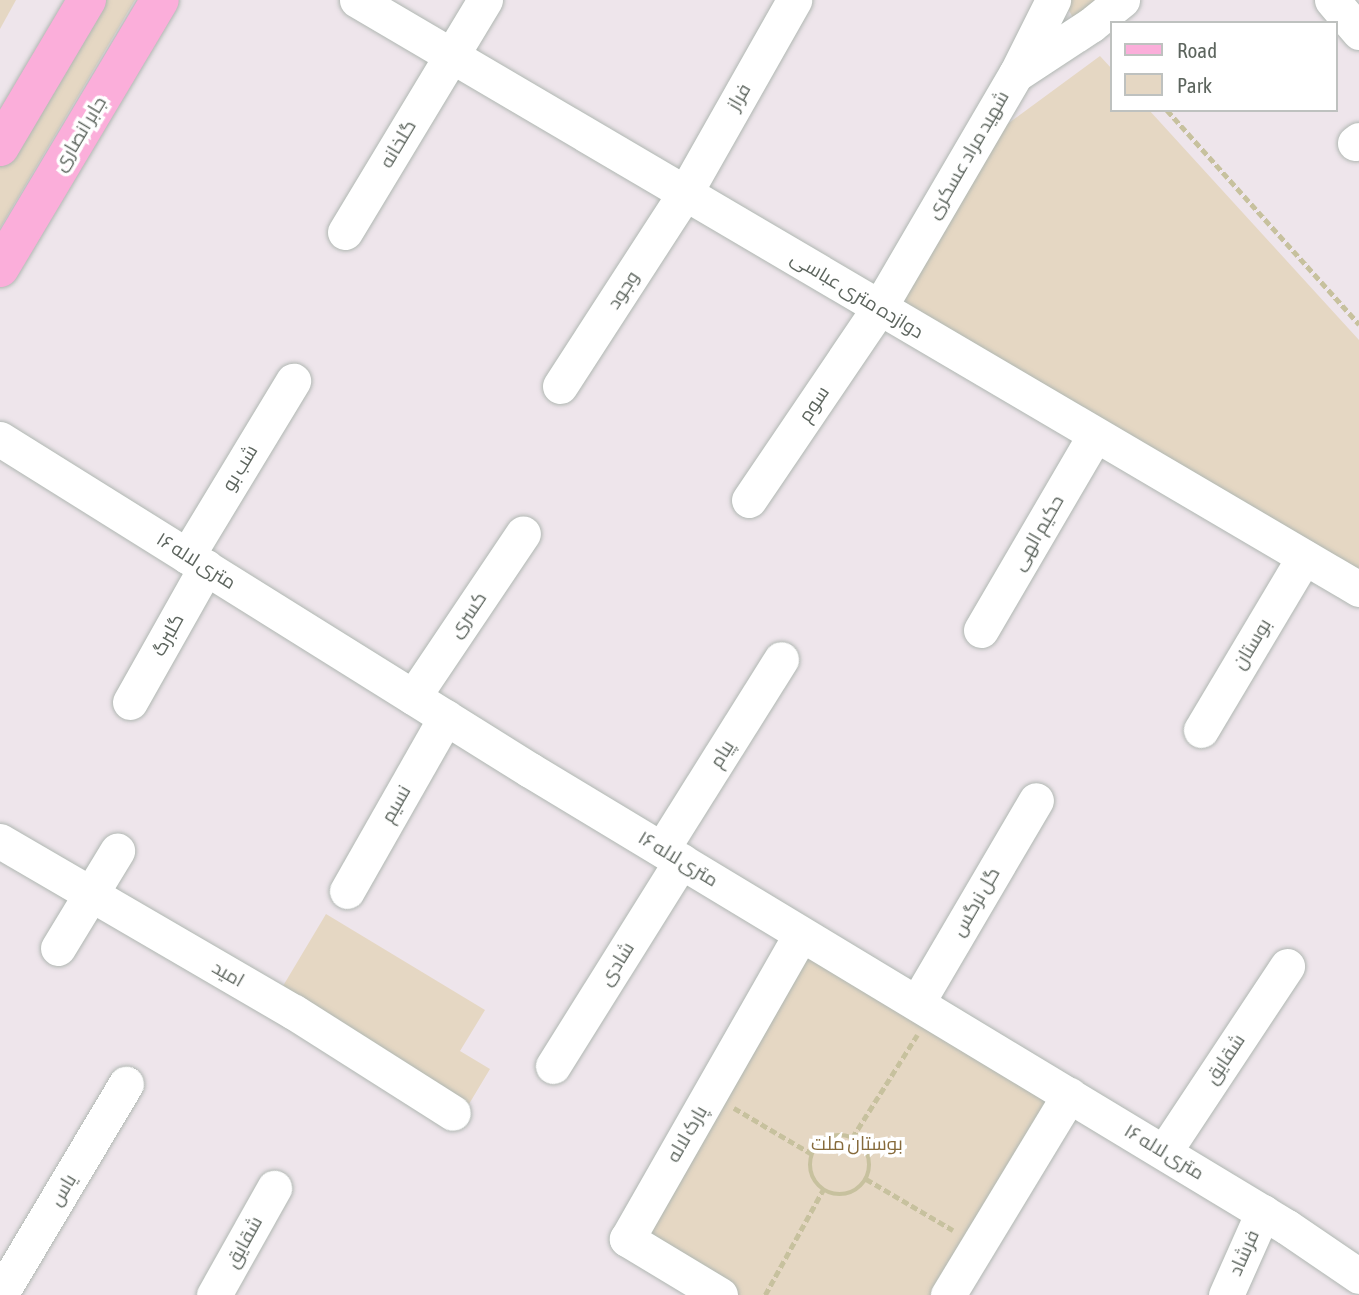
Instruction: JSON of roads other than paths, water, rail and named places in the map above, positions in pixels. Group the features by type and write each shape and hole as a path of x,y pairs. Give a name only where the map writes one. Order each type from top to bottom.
{"main road":[{"path":"0,147 87,0"},
{"name":"جابر انصاری","path":"0,268 160,0"}],"street":[{"name":"دوازده متری عباسی","path":"357,0 1359,589"},
{"name":"گلخانه","path":"345,232 485,0"},
{"name":"فراز","path":"685,193 794,0"},
{"name":"شهید مراد عسکری","path":"879,307 1016,74 1053,0"},
{"path":"1016,74 1091,25 1122,0"},
{"path":"1332,0 1359,32"},
{"name":"وجود","path":"561,386 685,193"},
{"name":"سوم","path":"749,500 879,307"},
{"name":"شب بو","path":"196,562 293,381"},
{"name":"حکیم الهی","path":"981,630 1095,435"},
{"name":"۱۶ متری لاله","path":"0,439 413,697 1263,1212 1358,1273"},
{"name":"کسری","path":"413,697 523,533"},
{"name":"بوستان","path":"1201,730 1304,557"},
{"name":"گلبرگ","path":"130,702 196,562"},
{"name":"پیام","path":"672,855 781,659"},
{"name":"نسیم","path":"347,891 446,717"},
{"name":"گل نرگس","path":"924,1008 1036,800"},
{"name":"امید","path":"0,841 294,1012 453,1113"},
{"path":"58,948 117,851"},
{"name":"شادی","path":"553,1066 672,855"},
{"name":"پارک لاله","path":"720,1295 627,1239 801,934"},
{"name":"شقایق","path":"1164,1152 1287,966"},
{"name":"یاس","path":"0,1295 126,1084"},
{"path":"948,1295 1069,1096"},
{"name":"شقایق","path":"214,1295 274,1188"},
{"name":"فرشاد","path":"1226,1295 1263,1212"}],"park label":[{"name":"بوستان ملت","path":"857,1144"}]}
